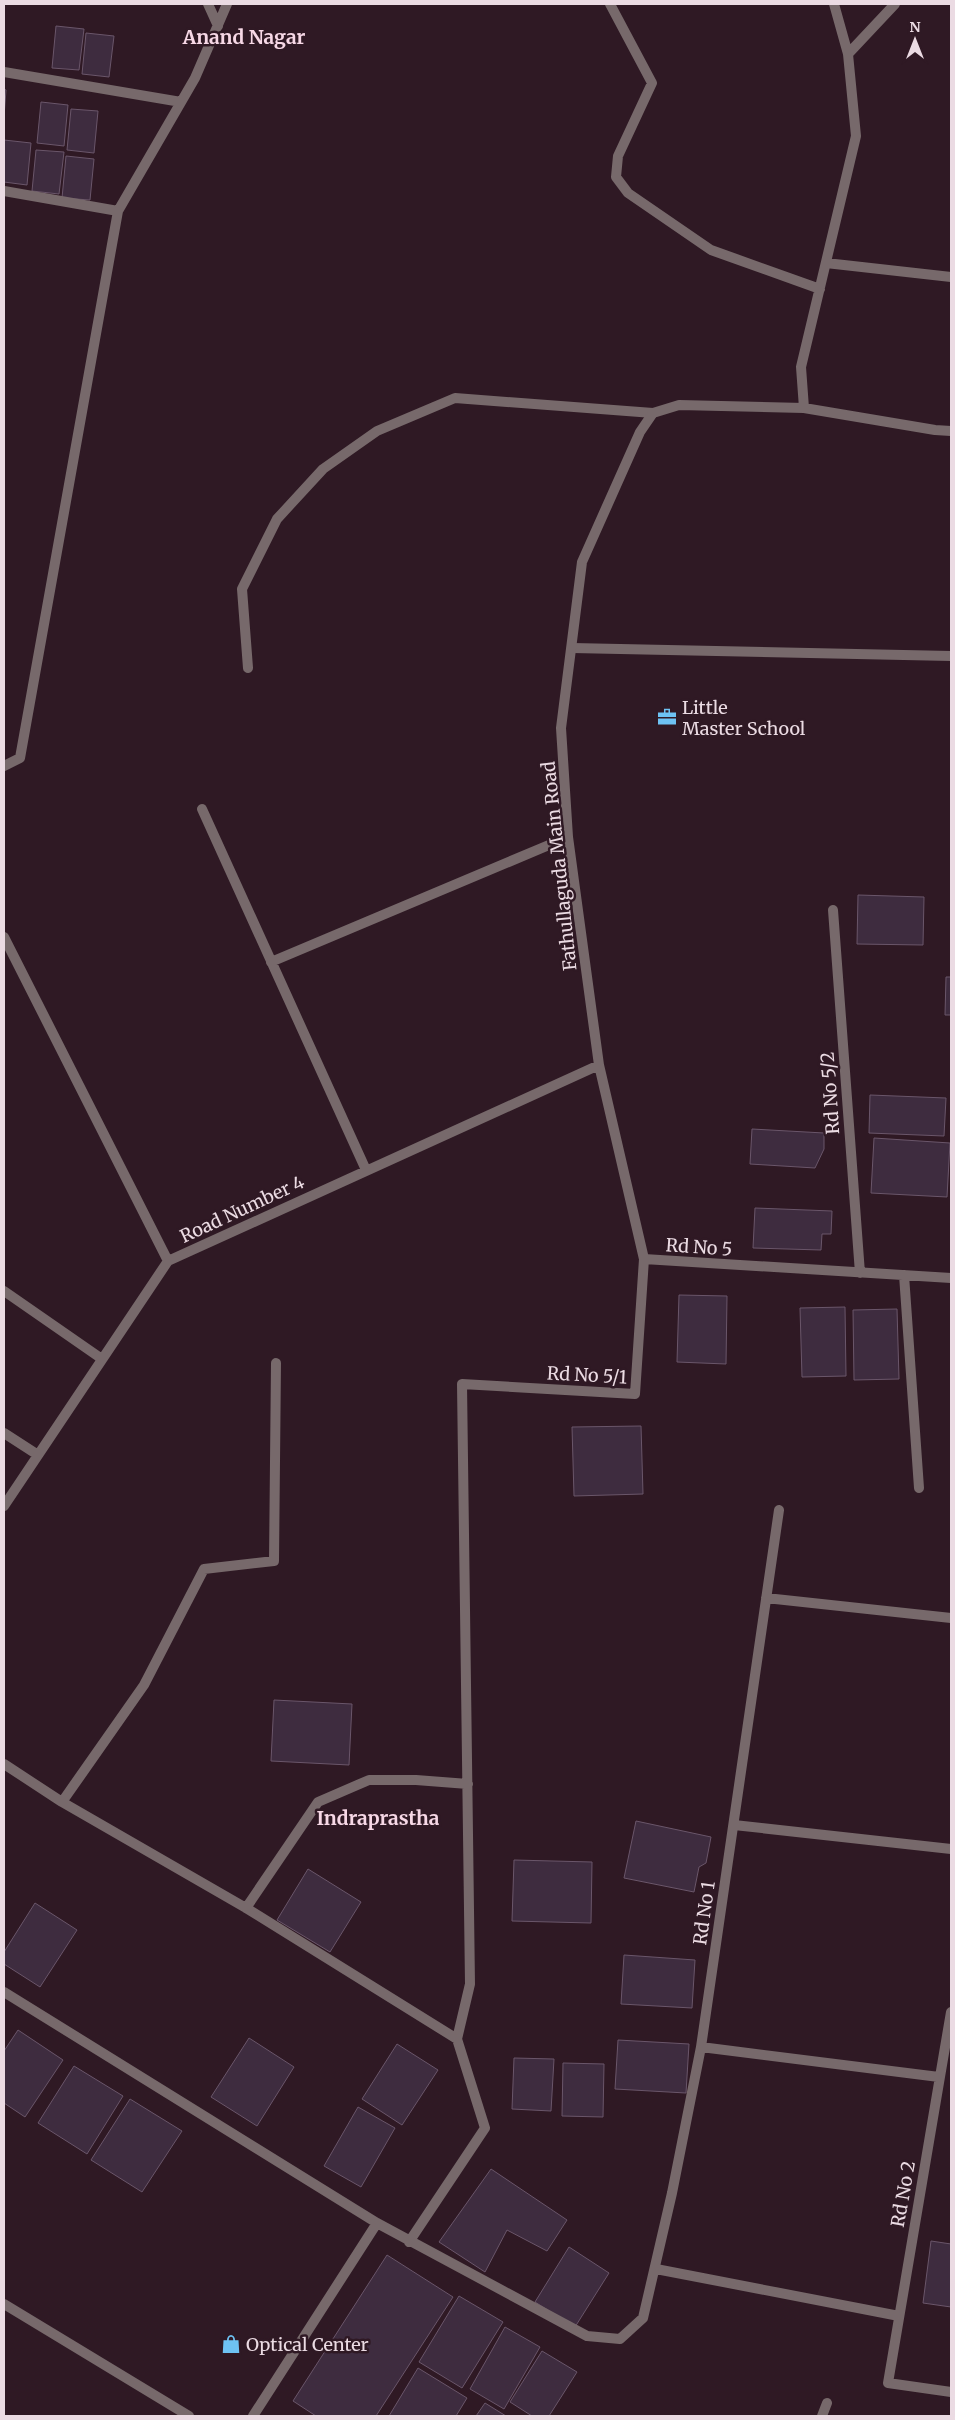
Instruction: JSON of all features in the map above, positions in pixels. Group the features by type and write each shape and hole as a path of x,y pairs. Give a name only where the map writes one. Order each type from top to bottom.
{"street":[{"path":"208,4 218,26"},
{"path":"4,766 20,758 118,212 195,78 227,4"},
{"path":"610,4 652,83 618,156 616,177 628,193 711,250 820,289"},
{"path":"804,408 801,367 856,136 848,54 834,4"},
{"path":"848,54 895,4"},
{"path":"4,72 181,102"},
{"path":"4,191 118,212"},
{"path":"826,264 951,277"},
{"path":"248,668 242,589 277,519 323,469 377,431 455,398 653,413 679,405 804,408 951,431"},
{"name":"Fathullaguda Main Road","path":"599,1065 568,837 561,728 582,562 640,432 653,413"},
{"path":"572,648 951,656"},
{"path":"202,809 366,1170"},
{"path":"271,962 568,837"},
{"name":"Rd No 5/2","path":"833,910 860,1273"},
{"path":"4,936 168,1261"},
{"name":"Road Number 4","path":"4,1506 168,1261 599,1065"},
{"name":"Rd No 5","path":"599,1065 644,1260 951,1278"},
{"name":"Rd No 5/1","path":"468,1784 462,1384 635,1394 644,1260"},
{"path":"904,1275 919,1488"},
{"path":"4,1291 102,1359"},
{"path":"62,1802 144,1684 204,1569 274,1561 276,1363"},
{"path":"4,1433 38,1455"},
{"name":"Rd No 1","path":"409,2242 587,2336 620,2339 643,2318 656,2269 701,2047 779,1510"},
{"path":"766,1598 951,1618"},
{"path":"4,1764 62,1802 246,1908 456,2039"},
{"path":"4,1992 409,2242 485,2128 456,2039 470,1984 468,1784 369,1780 318,1802 246,1908"},
{"path":"734,1825 951,1849"},
{"name":"Rd No 2","path":"951,2012 888,2383 951,2392"},
{"path":"701,2047 939,2077"},
{"path":"253,2416 377,2223"},
{"path":"656,2269 899,2316"},
{"path":"4,2304 189,2416"},
{"path":"822,2416 827,2403"}],"building":[{"path":"56,26 84,29 79,70 52,68"},
{"path":"86,33 114,36 109,77 82,74"},
{"path":"4,89 6,90 4,117"},
{"path":"41,102 68,105 64,146 37,143"},
{"path":"71,109 98,111 94,153 67,150"},
{"path":"4,140 31,143 27,185 4,182"},
{"path":"36,150 64,152 59,194 32,191"},
{"path":"66,156 94,159 90,200 62,198"},
{"path":"858,895 924,897 923,945 857,944"},
{"path":"946,977 951,977 951,1015 945,1015"},
{"path":"870,1095 946,1098 944,1136 869,1133"},
{"path":"752,1129 824,1133 824,1149 815,1168 750,1164"},
{"path":"874,1138 950,1143 947,1197 871,1193"},
{"path":"755,1208 832,1211 831,1234 822,1234 821,1250 753,1248"},
{"path":"679,1295 727,1296 726,1364 677,1362"},
{"path":"845,1307 846,1376 802,1377 800,1308"},
{"path":"897,1309 899,1379 854,1380 853,1310"},
{"path":"641,1426 643,1494 574,1496 572,1427"},
{"path":"274,1700 352,1704 349,1765 271,1761"},
{"path":"636,1821 711,1837 706,1863 699,1867 694,1892 624,1878"},
{"path":"514,1860 592,1862 591,1923 512,1921"},
{"path":"308,1869 361,1902 330,1952 277,1920"},
{"path":"35,1903 77,1930 40,1987 4,1964 4,1952"},
{"path":"624,1955 695,1960 692,2008 621,2004"},
{"path":"18,2030 63,2060 25,2117 4,2103 4,2051"},
{"path":"249,2038 294,2067 257,2126 211,2097"},
{"path":"618,2040 689,2044 686,2093 615,2089"},
{"path":"397,2044 438,2070 402,2125 362,2099"},
{"path":"514,2058 554,2059 551,2111 512,2109"},
{"path":"563,2063 604,2064 603,2117 562,2116"},
{"path":"74,2066 123,2096 87,2154 38,2123"},
{"path":"130,2099 182,2131 142,2192 91,2160"},
{"path":"358,2107 395,2128 361,2187 324,2166"},
{"path":"491,2169 567,2220 547,2251 507,2230 485,2272 439,2242"},
{"path":"931,2241 951,2244 951,2307 923,2303"},
{"path":"569,2247 609,2273 575,2327 535,2302"},
{"path":"387,2255 453,2297 376,2416 316,2416 293,2401"},
{"path":"459,2296 503,2322 462,2388 419,2362"},
{"path":"505,2327 540,2347 504,2409 470,2389"},
{"path":"542,2351 577,2372 549,2416 532,2416 510,2402"},
{"path":"418,2368 467,2398 456,2416 389,2416"},
{"path":"485,2403 506,2416 476,2416"}],"place":[{"name":"Little Master School","path":"667,717"},
{"name":"Optical Center","path":"231,2344"}],"district":[{"name":"Anand Nagar","path":"244,37"},
{"name":"Indraprastha","path":"378,1818"}]}
